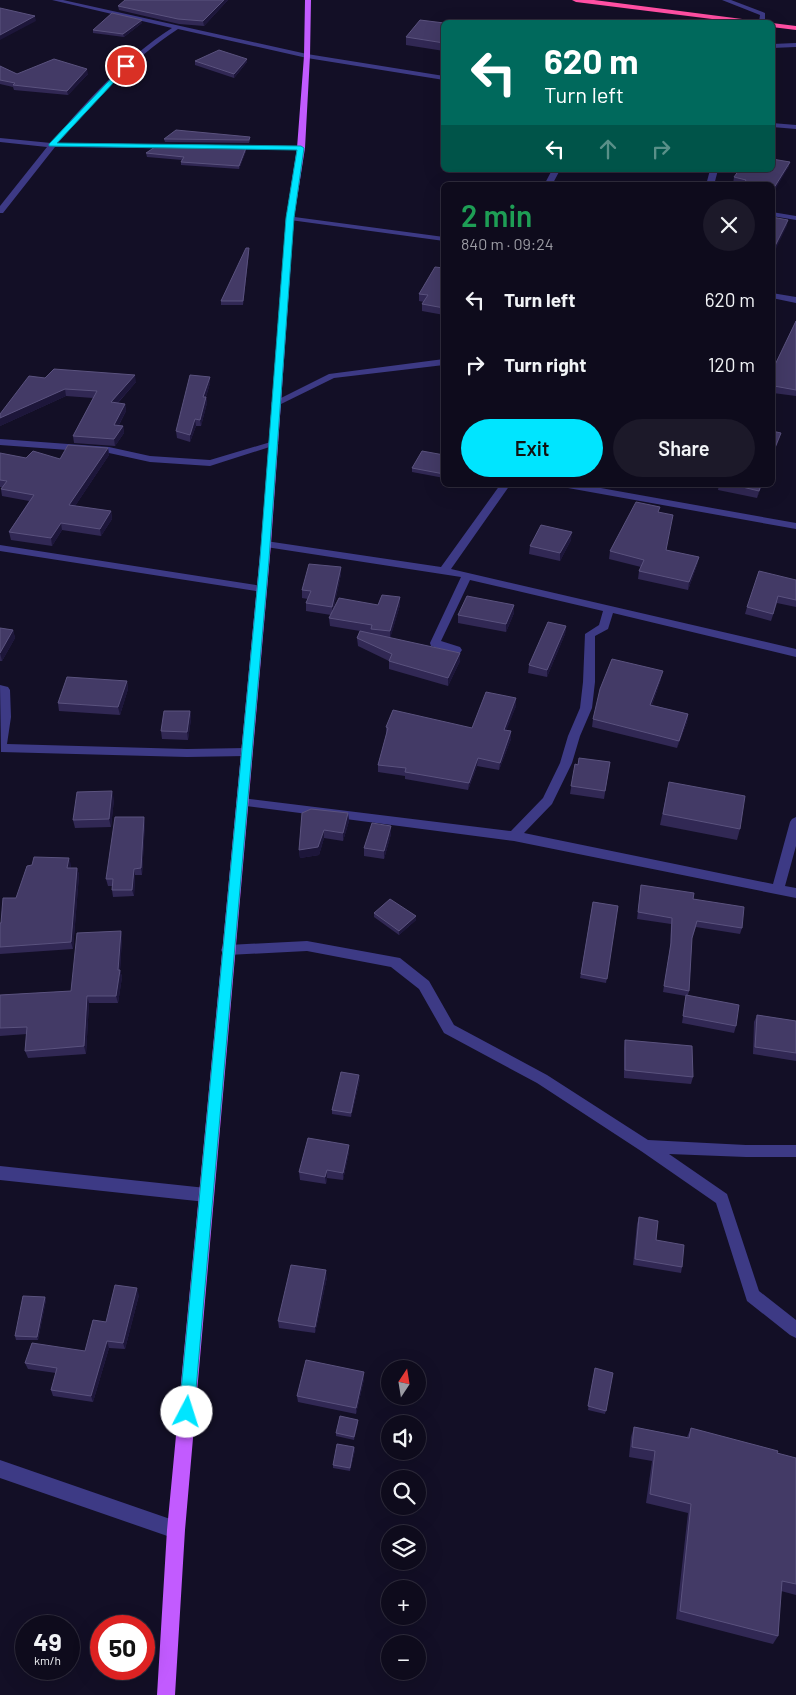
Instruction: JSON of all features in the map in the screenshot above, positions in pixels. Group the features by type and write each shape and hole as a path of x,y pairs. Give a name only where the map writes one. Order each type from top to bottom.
{"highway":[{"path":"576,0 734,20"},
{"path":"775,26 796,28"}],"main road":[{"path":"166,1695 176,1530 266,544 290,218 301,148 308,56 308,0"}],"street":[{"path":"54,0 308,56 441,78"},
{"path":"725,0 763,14 762,20"},
{"path":"0,211 51,145 126,66 154,41 176,28"},
{"path":"775,46 796,45"},
{"path":"775,125 796,127"},
{"path":"0,140 51,145 301,148"},
{"path":"775,214 796,218"},
{"path":"290,218 441,239"},
{"path":"775,296 796,300"},
{"path":"276,403 332,376 441,362"},
{"path":"0,442 109,450 150,459 210,463 274,444"},
{"path":"443,572 504,487"},
{"path":"579,487 796,526"},
{"path":"266,544 467,575 796,653"},
{"path":"0,548 262,589"},
{"path":"456,650 435,642 467,575"},
{"path":"514,836 548,801 566,763 574,736 586,708 589,682 590,634 604,627 609,608"},
{"path":"0,689 4,690 5,717 1,748 187,753 246,752"},
{"path":"242,802 514,836 796,893"},
{"path":"778,890 796,822"},
{"path":"228,950 307,946 396,962 424,986 449,1029 542,1079 646,1146 722,1199 753,1296 796,1330"},
{"path":"646,1146 746,1151 796,1151"},
{"path":"0,1173 206,1195"},
{"path":"0,1469 176,1530"}],"building":[{"path":"125,0 224,0 203,21 178,19 118,6"},
{"path":"0,8 35,16 0,35"},
{"path":"112,13 142,20 123,34 93,30"},
{"path":"420,20 441,23 441,43 406,37"},
{"path":"219,50 247,59 234,74 195,61"},
{"path":"54,59 87,69 67,91 13,85 15,83 0,80 0,66 17,74"},
{"path":"176,130 250,137 249,140 164,139"},
{"path":"155,147 246,148 239,166 181,162 184,157 146,153"},
{"path":"775,160 790,162 775,186 775,182 745,182 746,180 734,177 738,172 775,172"},
{"path":"775,218 788,220 775,246"},
{"path":"246,248 249,248 243,301 221,301"},
{"path":"435,267 441,268 441,307 422,304 428,295 419,294"},
{"path":"796,321 796,390 775,386 775,365"},
{"path":"54,369 135,375 111,402 125,404 114,425 123,426 114,439 73,436 97,391 65,389 0,418 0,414 29,376 45,378"},
{"path":"190,375 210,377 203,397 206,397 200,420 195,419 190,435 176,431"},
{"path":"775,432 781,433 775,448"},
{"path":"68,445 108,448 69,505 111,511 100,529 61,523 51,538 9,532 34,495 1,489 7,481 0,480 0,453 26,458 33,451 60,459"},
{"path":"422,451 441,454 441,473 412,468"},
{"path":"742,487 760,487 759,491"},
{"path":"636,502 660,507 658,512 673,515 666,550 699,557 689,582 639,571 644,560 610,551"},
{"path":"541,525 572,532 560,553 530,546"},
{"path":"309,564 341,567 332,607 306,603 311,591 302,590"},
{"path":"759,571 796,580 796,600 778,596 773,614 747,607"},
{"path":"382,595 400,597 390,631 371,629 372,625 329,618 339,598 378,605"},
{"path":"467,596 514,605 506,624 458,615"},
{"path":"548,622 566,626 547,670 529,665"},
{"path":"0,628 13,630 0,653"},
{"path":"360,631 460,653 448,678 389,661 392,654 357,638"},
{"path":"612,659 663,671 650,705 688,714 679,741 593,719 600,689"},
{"path":"67,677 127,681 118,707 58,703"},
{"path":"486,692 516,698 504,730 511,731 500,763 478,758 469,783 405,772 406,768 378,765 388,728 386,727 393,710 472,728"},
{"path":"164,711 190,711 187,732 161,731"},
{"path":"579,758 610,762 605,791 571,786 575,764 578,765"},
{"path":"669,782 745,796 740,829 663,814"},
{"path":"112,791 109,819 73,820 77,792"},
{"path":"311,809 348,813 343,833 324,830 318,847 299,850 302,813"},
{"path":"115,817 144,817 141,868 134,869 132,890 112,890 113,879 106,879"},
{"path":"372,823 391,826 384,851 364,848"},
{"path":"34,857 69,858 67,868 77,868 71,942 0,947 3,898 16,898 27,866 32,865"},
{"path":"641,885 694,893 693,899 744,907 742,928 697,921 692,938 689,991 664,986 671,943 672,918 638,912"},
{"path":"390,899 416,916 399,931 374,913"},
{"path":"593,902 618,906 607,979 581,974"},
{"path":"121,931 118,970 120,970 116,996 87,996 84,1046 25,1051 27,1027 0,1028 0,995 71,991 77,933"},
{"path":"686,995 739,1005 736,1026 683,1016"},
{"path":"757,1015 796,1021 796,1053 755,1047"},
{"path":"625,1040 692,1046 693,1077 625,1070"},
{"path":"341,1072 359,1075 351,1113 332,1110"},
{"path":"308,1138 349,1145 343,1173 327,1170 325,1177 299,1172"},
{"path":"639,1217 658,1221 656,1240 684,1245 682,1267 635,1259"},
{"path":"291,1265 326,1270 315,1327 278,1321"},
{"path":"115,1285 137,1288 123,1343 107,1341 91,1396 51,1390 57,1368 25,1363 32,1343 85,1351 93,1320 106,1322"},
{"path":"23,1296 45,1297 37,1337 15,1336"},
{"path":"306,1360 364,1372 356,1408 297,1396"},
{"path":"595,1368 613,1373 606,1411 588,1406"},
{"path":"340,1416 358,1420 354,1437 336,1433"},
{"path":"634,1427 689,1438 691,1428 778,1451 777,1453 796,1458 796,1584 782,1581 778,1636 680,1611 691,1504 650,1494 655,1451 632,1447"},
{"path":"337,1444 354,1447 350,1468 333,1465"}],"route":[{"path":"126,66 51,145 301,148 290,218 274,444 187,1412"}]}
